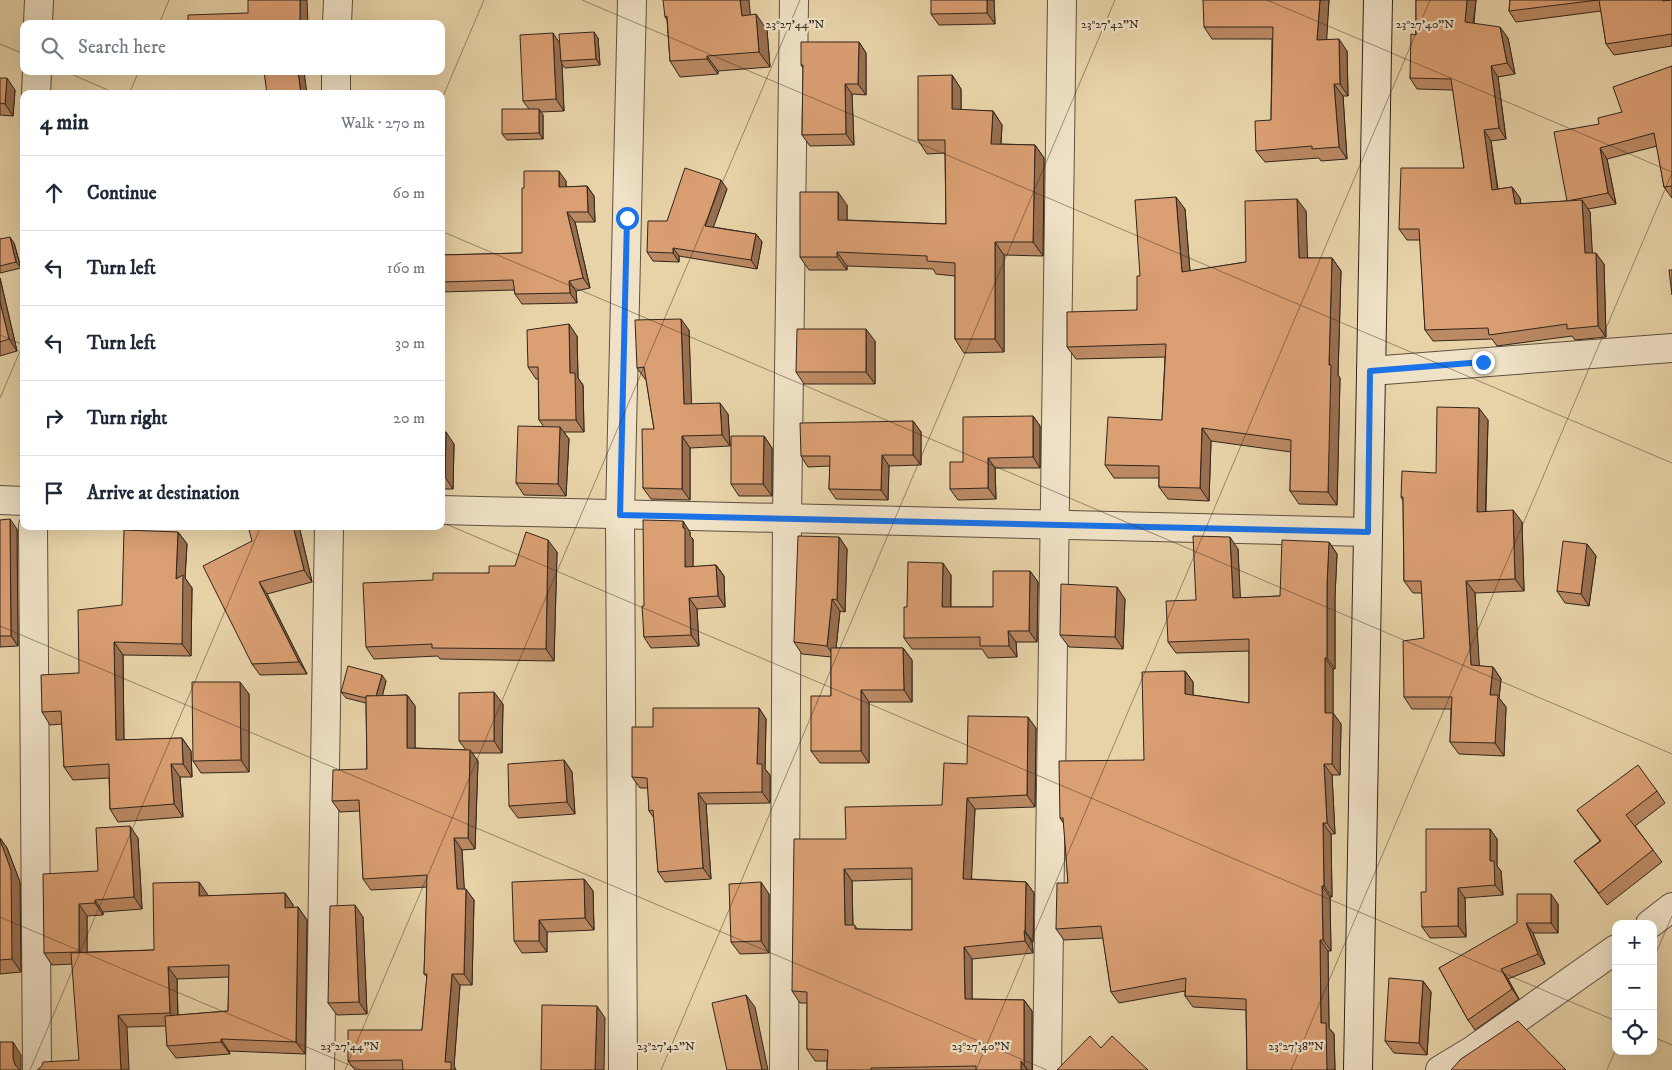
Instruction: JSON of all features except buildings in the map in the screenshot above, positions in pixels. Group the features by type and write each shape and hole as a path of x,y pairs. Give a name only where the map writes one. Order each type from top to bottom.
{"street":[{"path":"38,0 38,20"},
{"path":"337,20 338,0"},
{"path":"623,1070 620,515 632,0"},
{"path":"784,1070 787,518 794,0"},
{"path":"1047,1070 1062,0"},
{"path":"1358,1070 1378,0"},
{"path":"36,90 37,75"},
{"path":"336,75 336,90"},
{"path":"1370,371 1672,348"},
{"path":"0,500 20,500"},
{"path":"445,510 1368,532"},
{"path":"33,530 37,1070"},
{"path":"320,1070 329,530"},
{"path":"1655,920 1672,906"},
{"path":"1440,1070 1474,1050 1612,952"}],"route":[{"path":"627,218 620,515 1368,532 1370,371 1483,362"}]}
